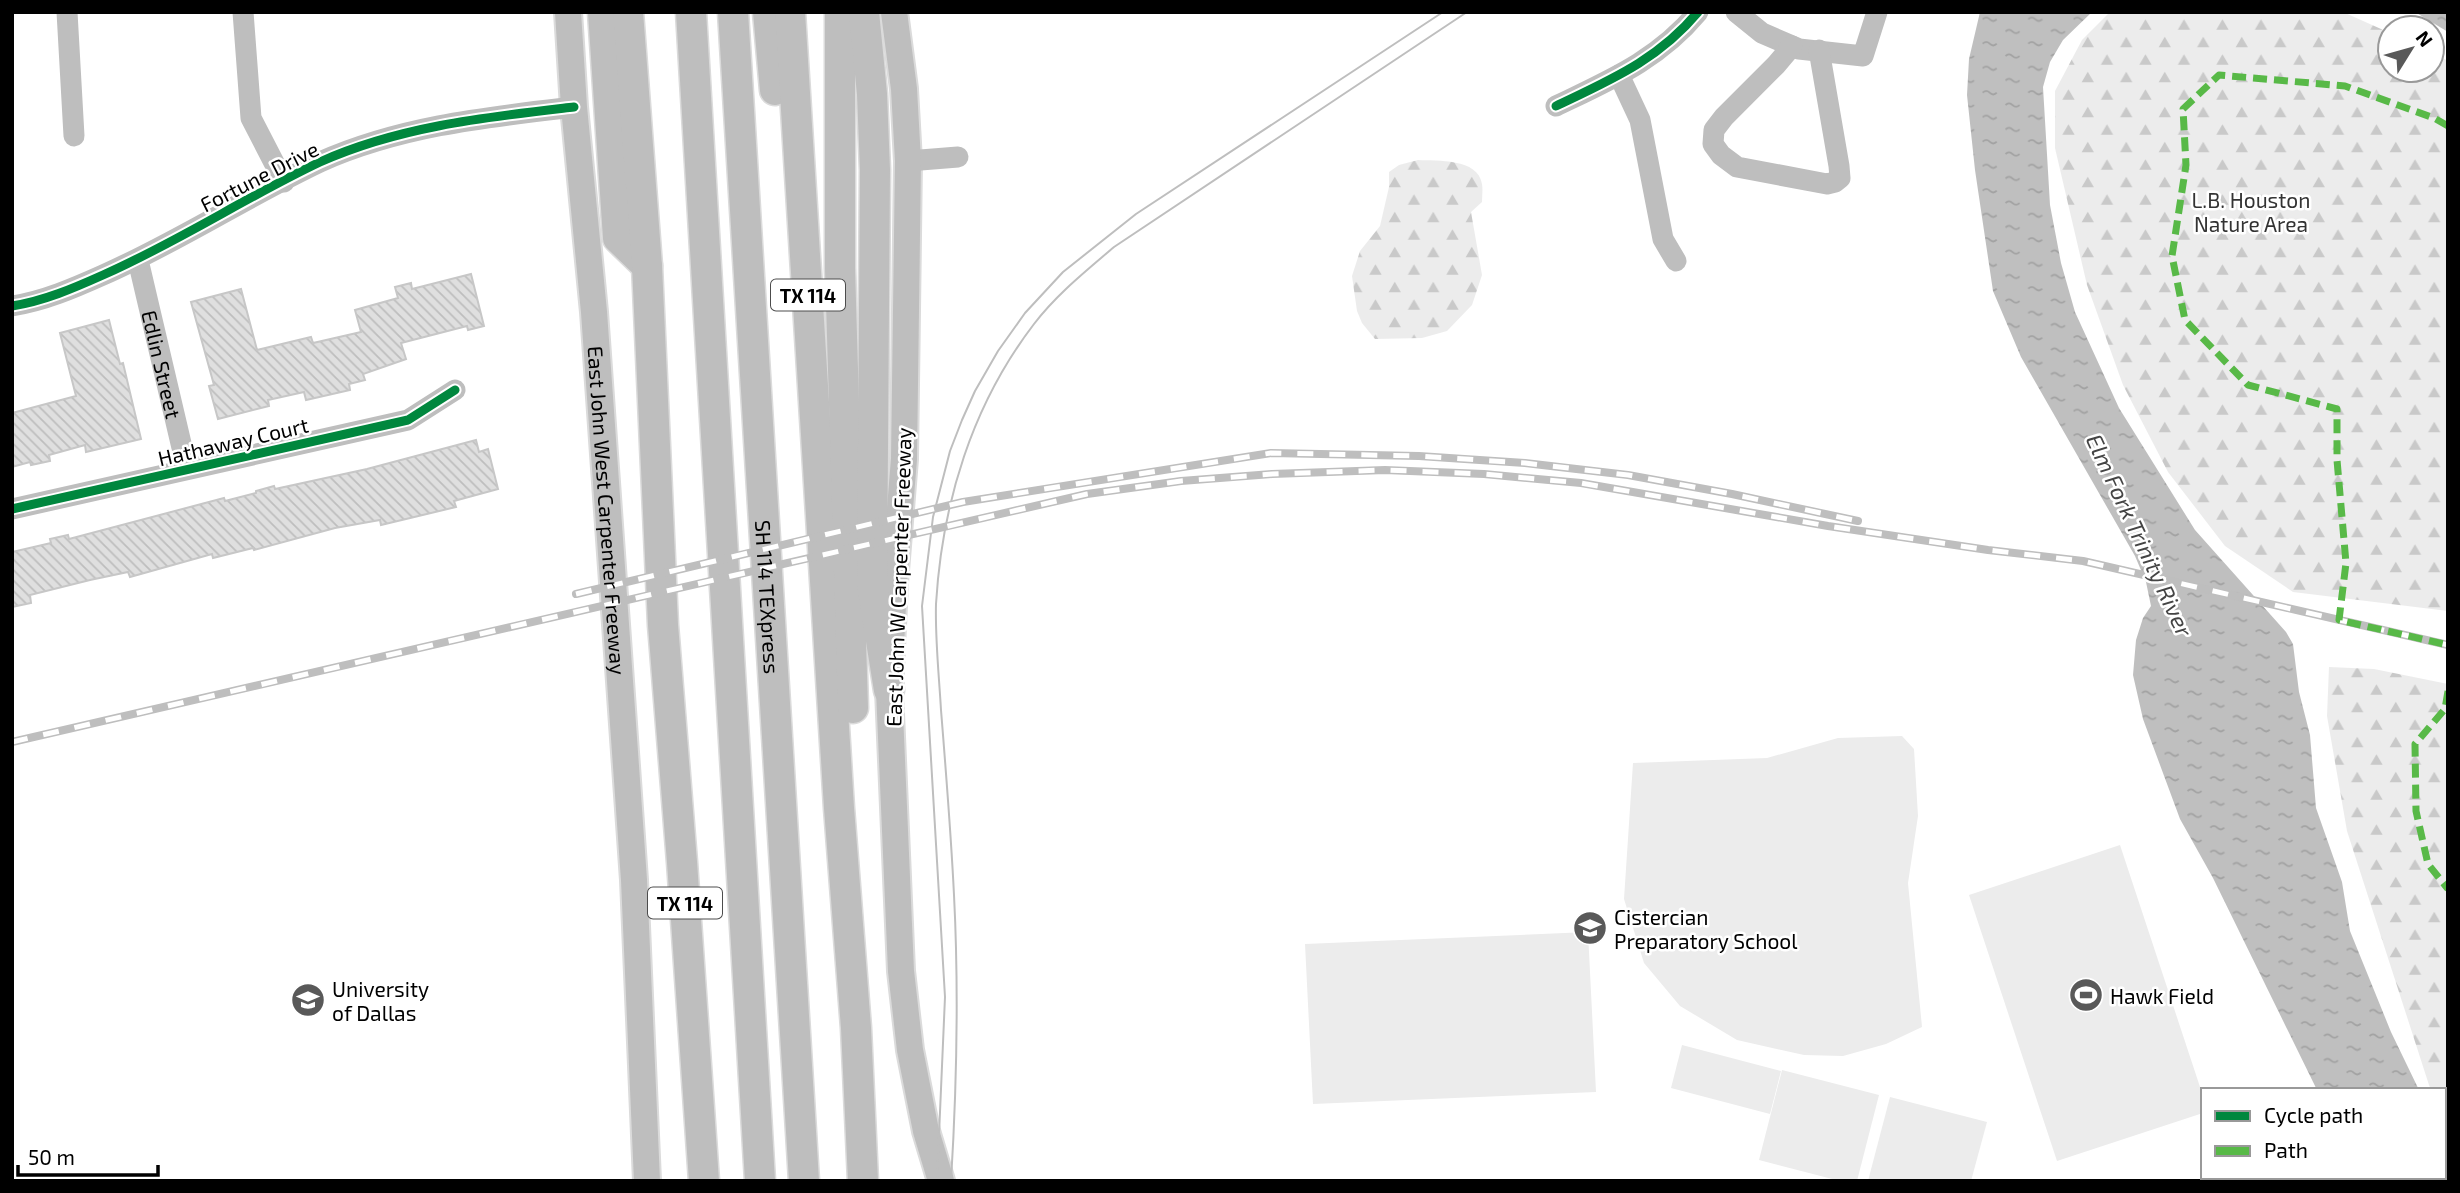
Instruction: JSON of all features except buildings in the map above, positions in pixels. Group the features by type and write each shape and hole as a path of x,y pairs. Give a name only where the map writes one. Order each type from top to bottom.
{"highway":[{"path":"603,12 618,238 647,266"},
{"name":"TX 114","path":"628,12 647,266 663,625 704,1181"},
{"name":"SH 114 TEXpress","path":"691,12 760,1181"},
{"name":"SH 114 TEXpress","path":"733,12 804,1181"},
{"path":"768,12 812,529 825,577"},
{"name":"TX 114","path":"790,12 839,808 856,1028 863,1181"},
{"path":"839,808 854,776 840,268 840,12"},
{"path":"864,12 875,170 872,585 889,690"}],"main road":[{"path":"568,12 574,107"},
{"name":"East John W Carpenter Freeway","path":"894,12 904,89 908,161 904,459 889,690 901,971 910,1050 926,1131 941,1181"},
{"name":"East John West Carpenter Freeway","path":"574,107 594,312 634,880 647,1181"}],"street":[{"path":"68,12 74,136"},
{"path":"243,12 251,118 284,182"},
{"path":"1556,106 1635,67 1682,32 1698,12"},
{"path":"1735,12 1762,33 1792,46 1863,56 1877,12"},
{"path":"1792,46 1724,117 1714,130 1713,144 1721,155 1737,167 1827,184 1840,178 1819,50"},
{"path":"1619,75 1640,120 1663,239 1676,261"},
{"name":"Fortune Drive","path":"12,306 68,291 138,260 321,162 369,144 429,127 574,107"},
{"path":"908,161 958,157"},
{"name":"Edlin Street","path":"138,260 187,469"},
{"name":"Hathaway Court","path":"12,509 408,420 455,390"}],"green space":[{"name":"L.B. Houston Nature Area","path":"2110,12 2343,12 2376,27 2376,84 2446,84 2446,60 2448,61 2448,611 2293,592 2225,546 2168,472 2123,385 2087,285 2055,148 2055,91 2082,40"},
{"path":"1418,160 1465,165 1479,176 1482,202 1471,212 1482,275 1472,305 1447,331 1422,338 1375,339 1362,323 1357,311 1352,276 1360,251 1380,226 1389,187 1389,172 1399,165"},
{"path":"2329,667 2374,669 2448,684 2448,1133 2446,1088 2430,1088 2429,1085 2347,831 2327,716"},
{"path":"1902,736 1914,749 1918,816 1908,883 1922,1027 1886,1044 1843,1056 1804,1055 1737,1040 1680,1006 1644,963 1624,899 1633,763 1767,758 1838,738"},
{"name":"Hawk Field","path":"2120,845 2201,1090 2201,1114 2057,1161 1969,895"},
{"path":"1588,932 1596,1092 1313,1104 1305,944"},
{"path":"1682,1045 1781,1071 1770,1114 1671,1088"},
{"path":"1782,1070 1879,1095 1857,1181 1840,1181 1759,1160"},
{"path":"1890,1097 1987,1122 1971,1181 1868,1181"}],"water":[{"name":"Elm Fork Trinity River","path":"1980,12 2092,12 2063,40 2050,62 2043,87 2050,205 2061,263 2075,312 2119,408 2195,530 2286,632 2293,644 2299,692 2310,735 2316,808 2342,882 2350,931 2391,1032 2418,1088 2316,1088 2213,878 2180,819 2143,719 2133,675 2136,640 2143,618 2151,606 2146,582 2135,556 2021,357 1993,291 1967,95 1969,59"},
{"path":"2415,12 2448,12 2448,32 2446,14"},
{"path":"2446,1154 2448,1158 2448,1181 2364,1179 2446,1179"}],"tram line":[{"path":"937,1181 945,997 922,606 933,517 950,451 962,420 998,351 1025,313 1063,272 1136,214 1443,12"},
{"path":"951,1181 957,1038 956,931 937,657 936,604 939,566 953,492 977,422 1012,355 1034,324 1062,293 1114,247 1467,12"}],"railway":[{"path":"576,594 963,502 1271,453 1419,456 1525,463 1628,475 1858,521"},
{"path":"12,742 1087,494 1181,481 1272,474 1385,470 1484,474 1581,483 1828,526 2083,561 2448,645"}],"marked path":[{"path":"2448,126 2434,118 2345,86 2219,75 2183,109 2186,165 2172,256 2185,320 2248,385 2337,409 2337,460 2346,563 2339,620 2448,645"},
{"path":"2448,691 2445,709 2415,744 2416,811 2428,864 2448,889"}],"cycle path":[{"path":"1556,106 1650,56 1683,29 1698,12"},
{"path":"12,306 47,297 103,275 320,162 350,150 413,131 574,107"},
{"path":"12,509 408,420 455,390"}],"place":[{"name":"Cistercian Preparatory School","path":"1590,928"},
{"name":"Hawk Field","path":"2086,995"},
{"name":"University of Dallas","path":"308,1000"}]}
